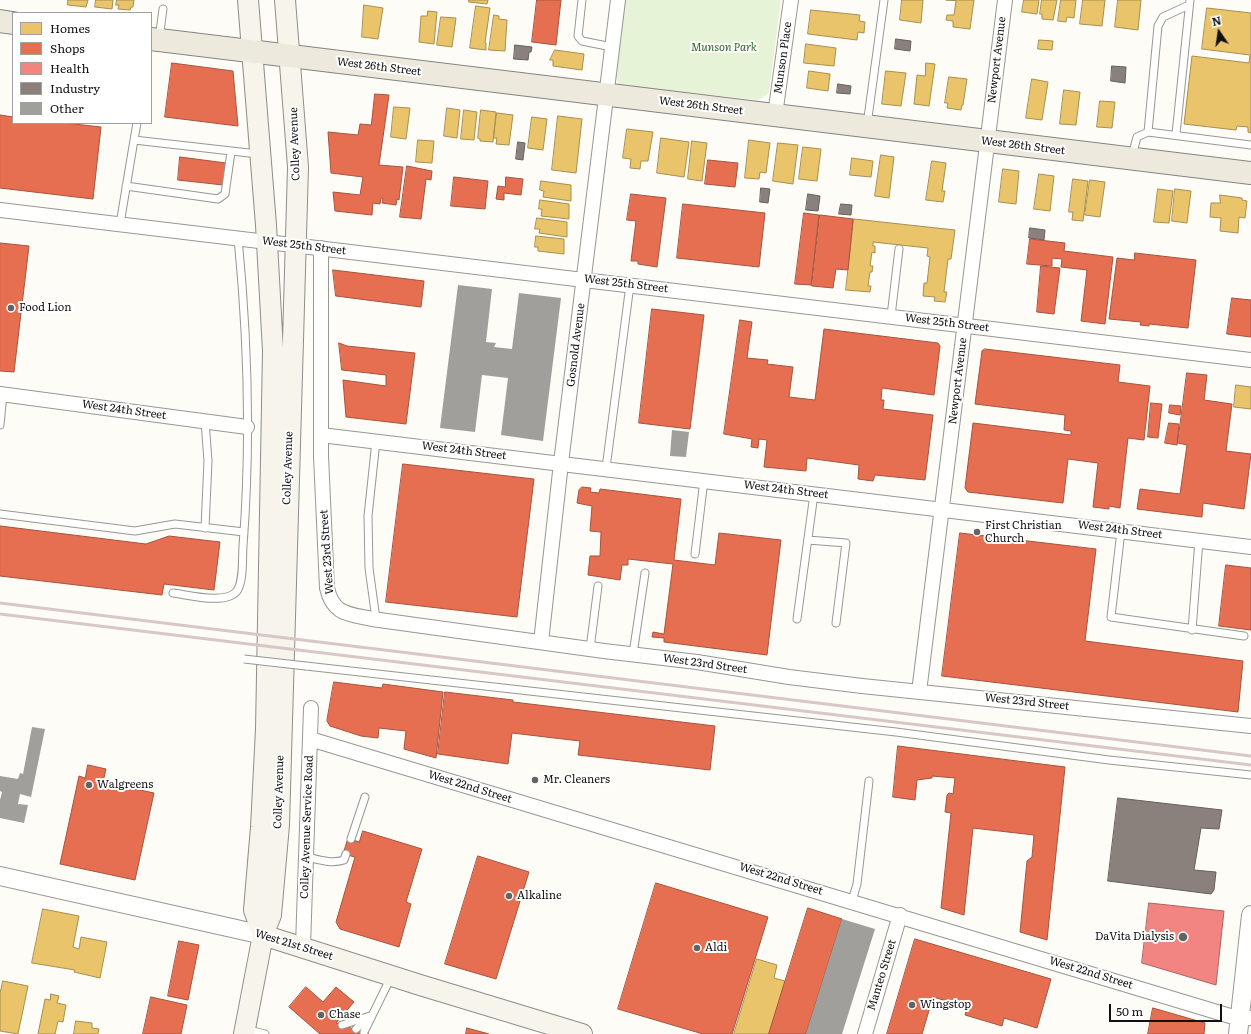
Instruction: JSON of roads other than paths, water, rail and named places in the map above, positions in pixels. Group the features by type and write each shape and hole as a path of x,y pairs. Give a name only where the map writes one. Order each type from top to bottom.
{"main road":[{"name":"Colley Avenue","path":"248,0 261,154 273,350 266,729 261,827 254,910 263,935"},
{"name":"Colley Avenue","path":"245,1032 263,935 271,915 278,825 294,245 298,155 285,0"},
{"path":"0,21 12,23"},
{"name":"West 26th Street","path":"155,39 1251,173"},
{"name":"West 21st Street","path":"263,935 303,946 392,976 582,1034"}],"street":[{"name":"Gosnold Avenue","path":"541,642 561,463 618,0"},
{"name":"Munson Place","path":"775,115 791,0"},
{"name":"Newport Avenue","path":"920,692 1005,0"},
{"name":"West 25th Street","path":"0,210 1251,360"},
{"name":"West 23rd Street","path":"321,248 321,435 327,580 329,599 335,607 343,612 376,619 590,649 697,662 796,678 1251,726"},
{"name":"West 24th Street","path":"2,394 247,427"},
{"name":"West 24th Street","path":"321,435 1121,530 1251,547"},
{"name":"Colley Avenue Service Road","path":"303,946 311,708"},
{"name":"West 22nd Street","path":"310,739 900,915 1243,1024"},
{"name":"West 21st Street","path":"0,876 263,935"},
{"name":"Manteo Street","path":"865,1034 900,915"},
{"path":"1243,1024 1251,915"}],"lane":[{"path":"582,0 578,36 582,41 612,47"},
{"path":"867,126 884,0"},
{"path":"1148,132 1158,26 1163,17 1190,2"},
{"path":"1176,134 1190,2"},
{"path":"155,39 163,9"},
{"path":"120,224 137,124"},
{"path":"1132,159 1137,137 1148,132 1176,134 1251,145"},
{"path":"134,140 231,152 261,154"},
{"path":"126,186 218,199 225,194 231,152"},
{"path":"173,593 223,599 231,596 237,591 240,583 244,532 247,427 247,354 238,238"},
{"path":"891,316 899,249"},
{"path":"606,468 630,285"},
{"path":"0,425 2,394"},
{"path":"205,421 208,461 205,528"},
{"path":"376,441 368,516 369,568 376,619"},
{"path":"695,554 704,480"},
{"path":"797,619 814,494"},
{"path":"0,514 135,532 175,524 244,532"},
{"path":"1121,530 1111,617 1192,630 1244,636"},
{"path":"808,540 846,543 836,623"},
{"path":"1192,630 1200,540"},
{"path":"633,654 645,573"},
{"path":"590,649 598,586"},
{"path":"244,659 896,732 1109,760 1251,775"},
{"path":"852,901 857,884 869,781"},
{"path":"351,839 365,797"},
{"path":"307,857 329,862 337,862 344,860 346,854"},
{"path":"364,1032 371,1015 392,976"},
{"path":"344,1026 371,1015"},
{"path":"356,1029 371,1015"},
{"path":"245,1032 265,1034"}],"railway":[{"path":"0,603 1251,756"},
{"path":"0,614 1251,765"}],"place":[{"name":"Food Lion","path":"11,308"},
{"name":"First Christian Church","path":"977,532"},
{"name":"Mr. Cleaners","path":"535,780"},
{"name":"Walgreens","path":"89,785"},
{"name":"Alkaline","path":"509,896"},
{"name":"DaVita Dialysis","path":"1183,937"},
{"name":"Aldi","path":"697,948"},
{"name":"Wingstop","path":"912,1005"},
{"name":"Chase","path":"321,1015"}],"park label":[{"name":"Munson Park","path":"724,48"}]}
